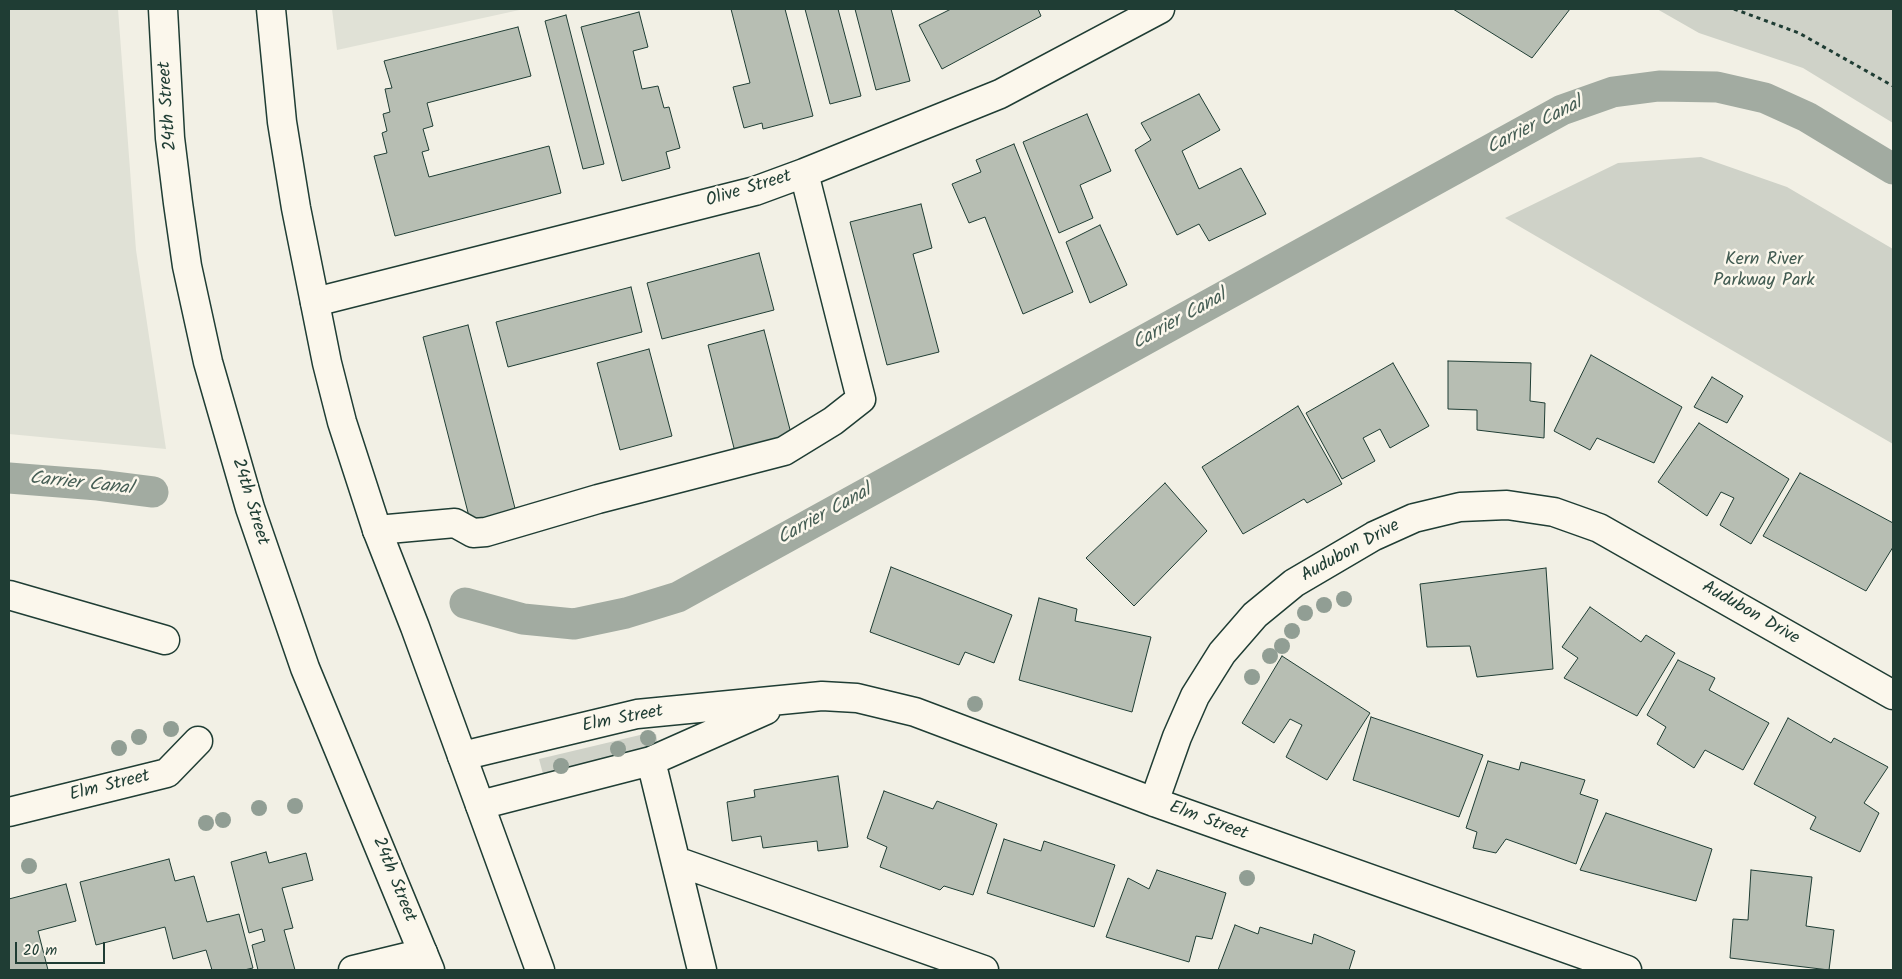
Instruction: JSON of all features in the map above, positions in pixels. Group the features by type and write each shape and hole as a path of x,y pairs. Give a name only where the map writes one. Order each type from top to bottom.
{"street":[{"name":"24th Street","path":"163,9 170,138 178,203 187,266 208,362 250,508 296,643 426,962"},
{"path":"271,9 282,122 296,208 327,363 342,422 377,530 540,970"},
{"name":"Olive Street","path":"315,302 755,191 1000,94 1158,10"},
{"path":"377,530 455,523 473,533 486,532 616,494 784,451 833,422 861,399 804,173"},
{"name":"Audubon Drive","path":"1154,802 1177,738 1195,696 1222,653 1255,615 1294,583 1374,536 1414,518 1460,507 1507,505 1554,512 1599,528 1893,696"},
{"path":"9,595 165,640"},
{"name":"Elm Street","path":"462,756 637,714 822,696 857,698 907,710 1154,802 1627,970"},
{"name":"Elm Street","path":"480,805 651,761 786,701"},
{"name":"Elm Street","path":"9,812 167,773 198,741"},
{"path":"651,761 702,970"},
{"path":"676,862 984,970"},
{"path":"353,970 426,962"}],"path":[{"path":"1734,9 1799,33 1854,62 1893,86"}],"shaded area":[{"path":"9,9 118,9 136,250 166,449 9,434"},
{"path":"332,9 524,9 337,50"}],"green space":[{"path":"1657,9 1893,9 1893,123 1803,68 1699,33"},
{"name":"Kern River Parkway Park","path":"1701,157 1787,187 1893,249 1893,444 1505,218 1618,163"},
{"path":"656,734 658,744 643,750 543,774 539,759 640,735"}],"building":[{"path":"731,9 785,9 813,116 763,129 762,123 744,128 733,87 750,83"},
{"path":"805,9 838,9 861,96 830,104"},
{"path":"855,9 891,9 910,81 876,90"},
{"path":"951,9 1038,9 1041,16 942,69 919,25"},
{"path":"1453,9 1570,9 1532,58"},
{"path":"639,12 648,47 633,51 642,89 658,86 664,108 669,107 680,148 666,152 670,168 622,181 581,27"},
{"path":"566,15 604,164 583,169 545,21"},
{"path":"518,27 531,76 427,103 433,126 423,129 429,150 422,152 429,177 549,146 561,193 395,236 374,156 387,153 382,133 387,131 383,114 390,112 385,89 392,88 384,61"},
{"path":"1199,94 1220,130 1182,151 1199,189 1241,168 1266,214 1209,241 1199,224 1177,235 1135,150 1151,140 1141,123"},
{"path":"1087,114 1111,171 1080,185 1093,218 1059,233 1023,142"},
{"path":"1014,144 1073,292 1023,314 985,217 969,223 952,184 981,172 976,160"},
{"path":"921,204 932,248 913,254 939,352 887,365 850,222"},
{"path":"1100,225 1127,285 1090,303 1066,242"},
{"path":"759,253 774,310 662,339 647,283"},
{"path":"631,287 642,332 508,367 496,322"},
{"path":"468,325 518,520 473,532 423,337"},
{"path":"764,330 793,441 736,456 708,345"},
{"path":"649,349 672,436 620,450 597,363"},
{"path":"1591,355 1682,407 1654,463 1597,438 1590,450 1554,431"},
{"path":"1448,361 1531,363 1530,401 1545,403 1544,438 1477,430 1477,410 1448,409"},
{"path":"1393,363 1429,426 1390,448 1380,429 1363,438 1375,461 1342,479 1306,413"},
{"path":"1712,377 1743,396 1727,423 1694,407"},
{"path":"1298,406 1342,484 1307,503 1304,499 1243,534 1202,467"},
{"path":"1699,423 1789,479 1751,544 1720,525 1734,498 1721,492 1707,516 1658,482"},
{"path":"1800,473 1893,523 1893,547 1866,591 1763,536"},
{"path":"1165,483 1207,531 1134,606 1086,558"},
{"path":"891,567 1012,615 994,663 965,652 959,665 870,632"},
{"path":"1546,568 1553,669 1477,677 1470,646 1427,647 1420,584"},
{"path":"1039,598 1077,609 1075,621 1151,637 1132,712 1019,680"},
{"path":"1590,607 1641,642 1646,635 1675,653 1637,716 1564,678 1578,658 1562,647"},
{"path":"1282,656 1370,713 1327,780 1286,757 1302,725 1290,719 1274,743 1242,723"},
{"path":"1678,660 1715,678 1709,690 1769,723 1743,770 1705,750 1694,768 1657,744 1666,727 1647,715"},
{"path":"1371,717 1483,755 1459,817 1353,780"},
{"path":"1788,718 1831,743 1834,738 1888,767 1864,803 1879,813 1860,852 1810,829 1816,817 1754,784"},
{"path":"1488,761 1519,770 1521,762 1585,780 1580,794 1598,800 1576,864 1506,839 1496,853 1473,848 1477,832 1466,828"},
{"path":"838,776 848,847 818,851 817,841 763,848 761,836 732,841 727,802 755,797 754,790"},
{"path":"884,791 933,809 937,801 997,824 973,895 944,886 940,890 880,867 887,847 867,838"},
{"path":"1606,813 1712,849 1696,901 1580,870"},
{"path":"1004,839 1041,851 1044,841 1115,865 1094,927 987,893"},
{"path":"266,852 269,863 306,853 313,880 282,888 293,928 284,930 295,970 258,970 252,945 265,941 262,929 249,933 231,862"},
{"path":"169,859 175,881 194,876 207,922 239,914 253,968 244,970 212,970 206,950 173,959 165,927 96,945 80,882"},
{"path":"1157,870 1226,893 1212,939 1196,936 1189,962 1106,937 1128,878 1149,889"},
{"path":"1751,870 1812,877 1806,926 1834,930 1829,970 1730,958 1733,919 1748,920"},
{"path":"66,884 76,921 38,931 48,970 9,970 9,899"},
{"path":"1235,925 1258,934 1260,927 1312,944 1314,934 1355,951 1349,970 1218,970"}],"waterway":[{"name":"Carrier Canal","path":"465,603 523,619 574,624 626,613 678,597 1562,110 1613,92 1659,86 1717,87 1765,98 1807,117 1893,169"},
{"name":"Carrier Canal","path":"9,478 98,485 153,492"}]}
